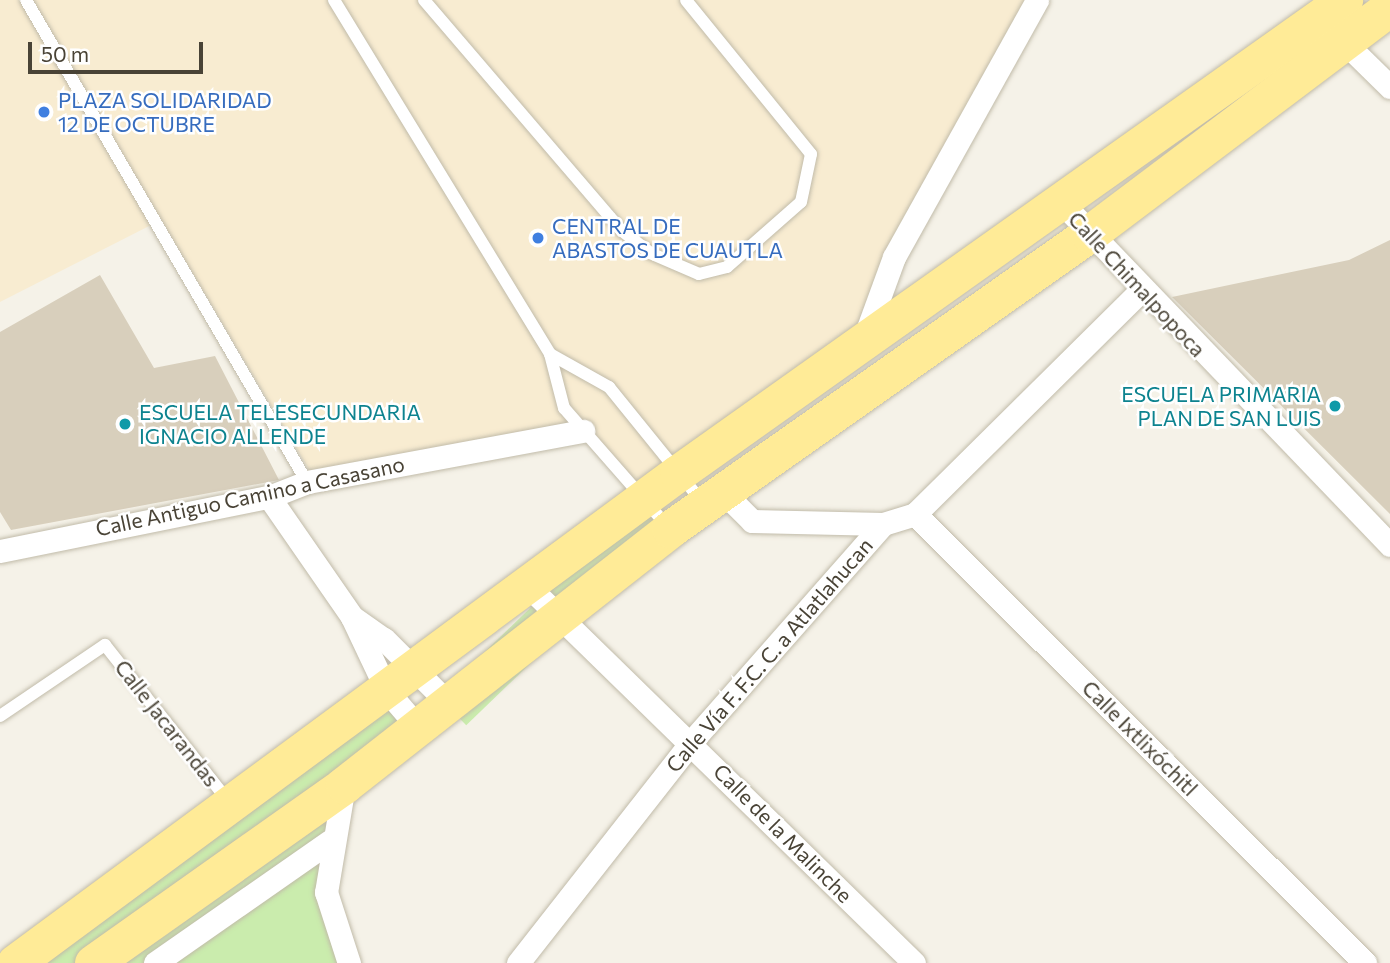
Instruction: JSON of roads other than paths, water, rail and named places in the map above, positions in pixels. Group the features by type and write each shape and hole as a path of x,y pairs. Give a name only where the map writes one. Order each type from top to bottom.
{"main road":[{"path":"15,963 230,802 529,587 677,473 1061,202 1336,20 1390,7"},
{"path":"93,963 344,785 713,497 1089,234 1336,20"}],"street":[{"path":"862,345 894,257 1037,0"},
{"path":"1336,20 1390,87"},
{"name":"Calle Chimalpopoca","path":"1061,202 1140,291 1390,545"},
{"name":"Calle Vía F. F.C. C. a Atlatlahucan","path":"518,963 691,742 883,524 915,514 1140,291"},
{"name":"Calle Antiguo Camino a Casasano","path":"0,551 269,497 307,482 583,432"},
{"path":"269,497 352,617 387,691 417,726"},
{"path":"713,497 752,521 883,524"},
{"name":"Calle Ixtlixóchitl","path":"915,514 1364,963"},
{"name":"Calle de la Malinche","path":"529,587 561,615 914,963"},
{"path":"352,617 416,670 447,702"},
{"path":"344,785 330,841 326,892 349,963"},
{"path":"155,963 330,841"}],"lane":[{"path":"26,0 307,482"},
{"path":"334,0 550,354 564,408 670,529"},
{"path":"424,0 621,230 650,253 699,274 727,267 801,202 811,155 686,0"},
{"path":"550,354 608,387 677,473 713,497"},
{"name":"Calle Jacarandas","path":"0,716 105,645 230,802"}],"place":[{"name":"PLAZA SOLIDARIDAD 12 DE OCTUBRE","path":"44,112"},
{"name":"CENTRAL DE ABASTOS DE CUAUTLA","path":"538,238"},
{"name":"ESCUELA PRIMARIA PLAN DE SAN LUIS","path":"1335,406"},
{"name":"ESCUELA TELESECUNDARIA IGNACIO ALLENDE","path":"125,424"}]}
